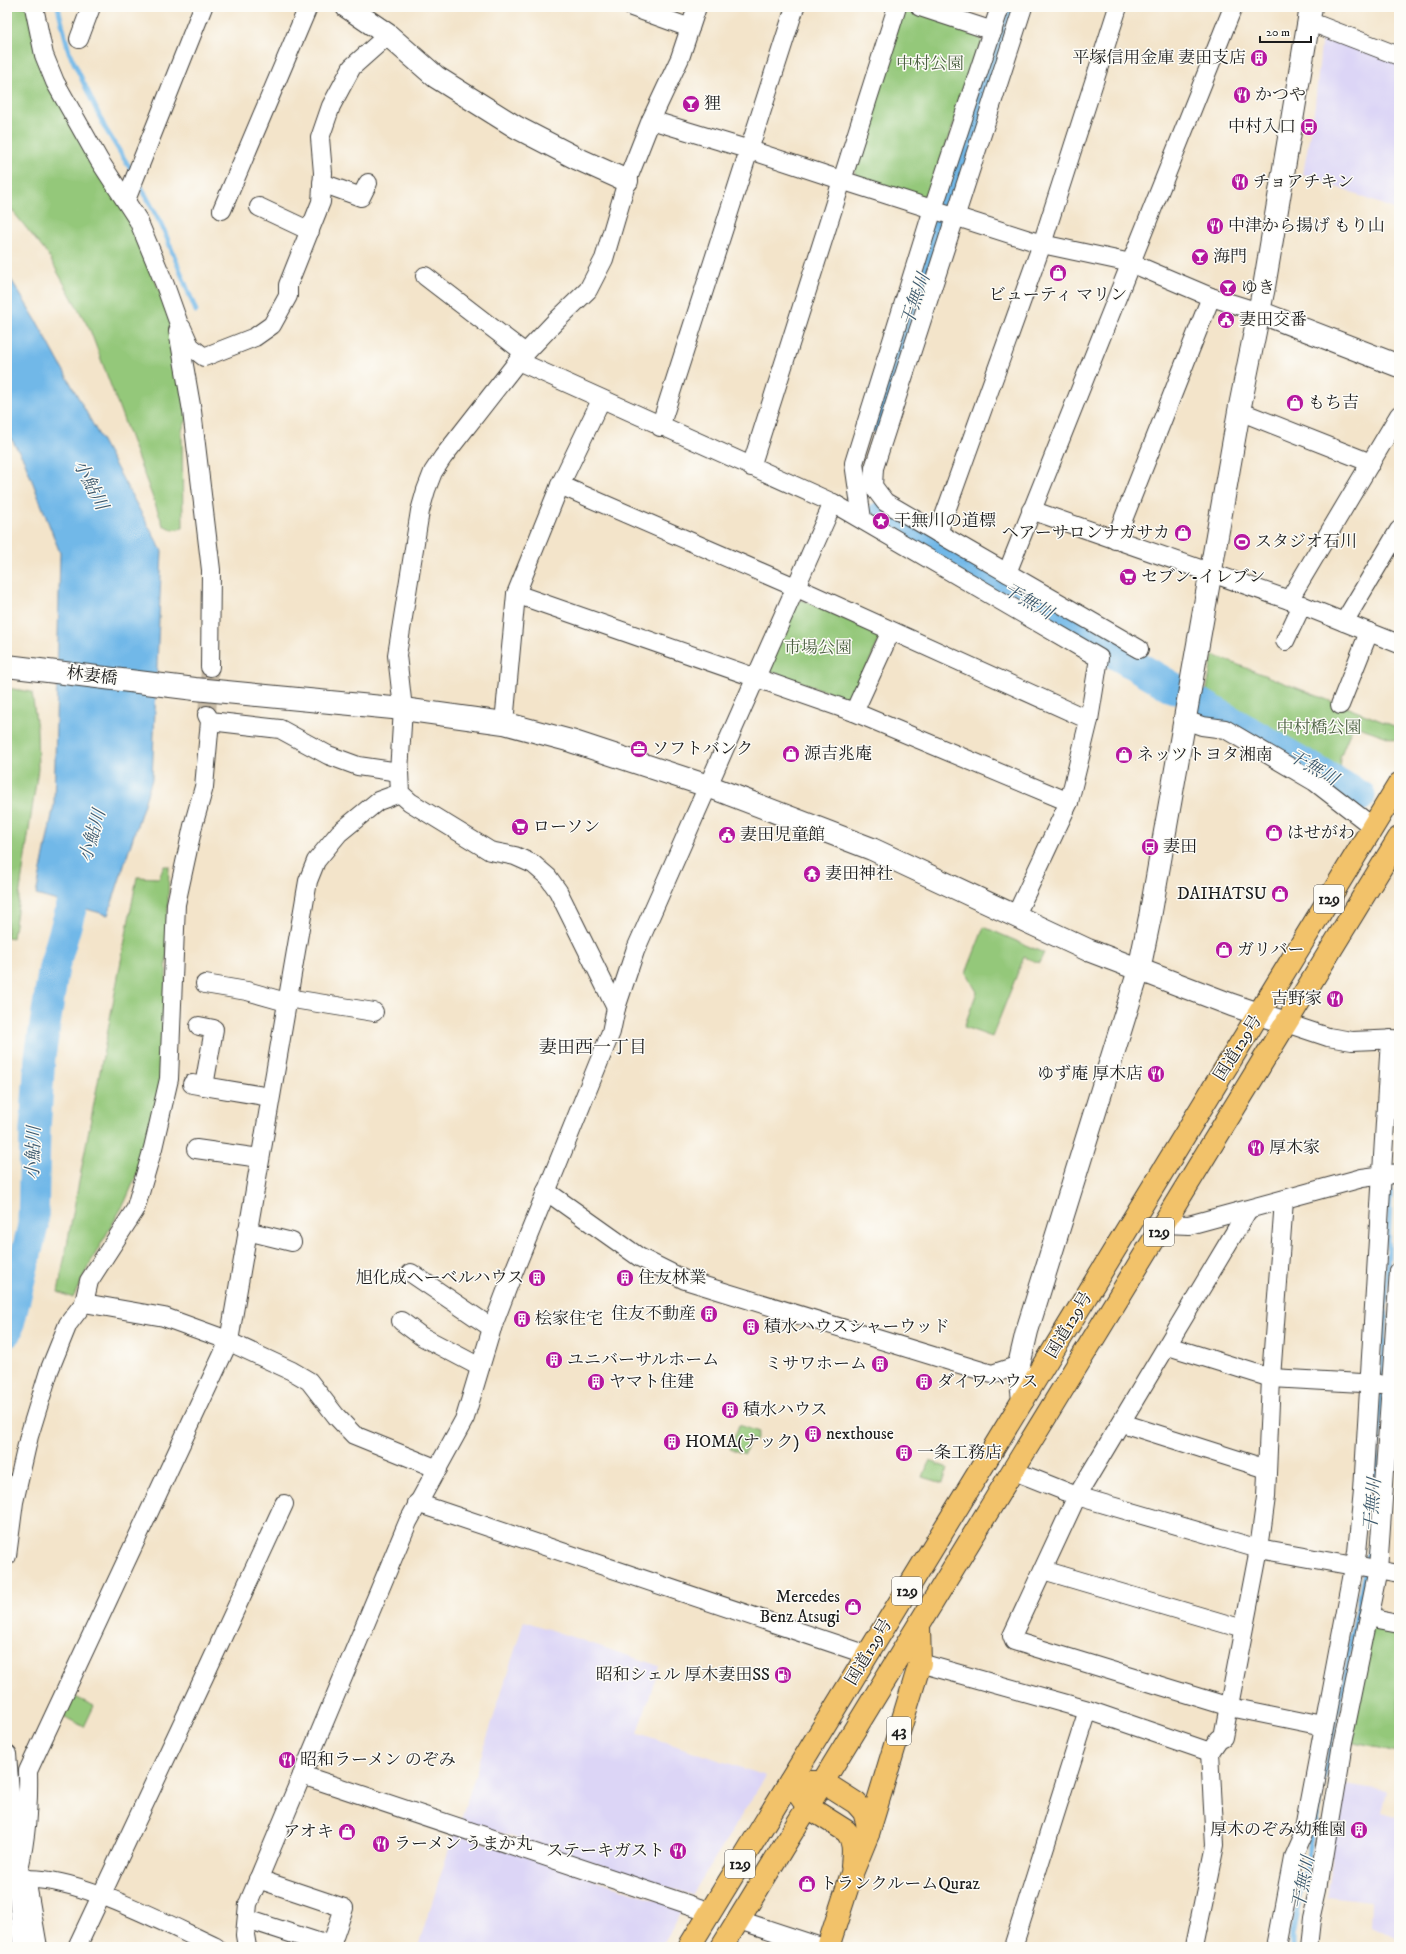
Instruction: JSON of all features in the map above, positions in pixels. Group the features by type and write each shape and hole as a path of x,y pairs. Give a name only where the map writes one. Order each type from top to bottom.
{"main road":[{"name":"国道129号","path":"689,1947 1399,784"},
{"name":"国道129号","path":"722,1947 919,1627 1399,838"},
{"name":"43","path":"828,1947 852,1873 868,1834 920,1663 919,1627"},
{"name":"43","path":"790,1782 808,1807 850,1835 853,1848 852,1873"},
{"path":"790,1782 823,1782 856,1803 864,1812 868,1834"}],"street":[{"path":"34,7 44,55 55,82 99,160 138,220 165,285 180,327 184,330 190,346 204,357 255,337 272,325 288,296 288,285 321,202 323,173 320,138 331,106 352,67 388,34"},
{"path":"79,39 91,7"},
{"path":"126,200 203,7"},
{"path":"222,210 308,7"},
{"path":"347,7 388,34 436,78 516,126 576,158 628,181"},
{"path":"632,7 690,28"},
{"path":"616,1008 558,891 548,877 533,864 515,856 490,852 410,802 400,793 399,772 402,709 397,655 420,511 433,472 443,457 522,357 588,290 604,258 628,181 651,120 680,58 697,7"},
{"path":"660,427 795,7"},
{"path":"750,467 897,7"},
{"path":"920,7 993,31"},
{"path":"1000,7 933,209 854,463 865,486 885,502 1007,574 1139,649"},
{"path":"862,519 865,486 874,468 1023,7"},
{"path":"938,533 1042,244 1118,7"},
{"path":"1007,574 1031,510 1233,7"},
{"path":"1023,1400 1019,1365 1027,1331 1139,970 1185,720 1239,411 1259,312 1309,14 1399,56"},
{"path":"651,120 750,150 1042,244 1131,263 1211,297 1259,312 1399,366"},
{"path":"322,183 360,197 368,183"},
{"path":"259,208 310,230"},
{"path":"425,276 522,357 602,400 833,503 1100,658 1089,720 1069,802 1016,917"},
{"path":"1115,540 1211,297"},
{"path":"180,327 178,331 192,412 211,570 210,667"},
{"path":"504,723 516,594 560,485 602,400"},
{"path":"1239,411 1371,463"},
{"path":"1285,641 1295,603 1371,463 1399,415"},
{"path":"560,485 795,587 1089,720"},
{"path":"247,1947 245,1935 248,1904 417,1503 438,1469 465,1418 492,1328 611,1032 616,1008 636,951 755,677 833,503"},
{"path":"1031,510 1295,603 1399,644"},
{"path":"1344,622 1399,530"},
{"path":"516,594 854,712 1069,802"},
{"path":"854,712 891,630"},
{"path":"1340,705 1369,632"},
{"name":"林妻橋","path":"7,666 176,687 402,709 504,723 571,741 708,786 872,849 1088,950 1286,1023"},
{"path":"7,1556 14,1502 29,1436 49,1371 68,1324 84,1303 89,1281 135,1210 153,1148 169,1079 176,904 193,826 204,787 208,718 280,729 328,756 358,766 399,772"},
{"path":"1185,720 1202,726 1225,729 1315,782 1373,827"},
{"path":"38,1947 21,1879 29,1805 28,1771 229,1341 286,1000 308,881 316,861 339,833 378,801 400,793"},
{"path":"205,984 247,991 286,1000 374,1012"},
{"path":"1276,1947 1292,1857 1304,1832 1323,1726 1381,1509 1392,1175 1394,1039 1352,1041 1328,1037 1286,1023"},
{"path":"213,1029 198,1085 270,1097"},
{"path":"196,1148 260,1158"},
{"path":"1164,1224 1189,1225 1362,1178 1392,1175"},
{"path":"546,1191 639,1257 685,1280 992,1374 1019,1365"},
{"path":"1194,1947 1215,1845 1210,1752 1219,1739 1223,1737 1230,1706 1259,1549 1266,1496 1271,1378 1284,1200"},
{"path":"1248,1210 1077,1496 1012,1636 1014,1641 1230,1706 1323,1726"},
{"path":"248,1231 292,1242"},
{"path":"1308,1947 1311,1920 1318,1889 1342,1745 1368,1617 1365,1568 1357,1552 1363,1490 1384,1384 1399,1271"},
{"path":"410,1273 492,1328"},
{"path":"84,1303 164,1317 229,1341 309,1381 336,1416 354,1435 438,1469"},
{"path":"401,1321 421,1336 480,1367"},
{"path":"1168,1346 1271,1378 1384,1384"},
{"path":"1122,1423 1267,1469"},
{"path":"1014,1471 1077,1496 1259,1549 1399,1574"},
{"path":"417,1503 868,1655"},
{"path":"77,1947 284,1504"},
{"path":"1043,1570 1243,1630"},
{"path":"1368,1617 1399,1623"},
{"path":"920,1663 1088,1710 1210,1752"},
{"path":"1012,1947 1088,1710"},
{"path":"7,1754 21,1879 22,1947"},
{"path":"302,1775 711,1912"},
{"path":"21,1879 53,1881 102,1896 216,1947"},
{"path":"247,1919 321,1943 333,1940 344,1908 258,1880"},
{"path":"739,1920 821,1947"}],"shaded area":[{"path":"1322,35 1399,60 1399,211 1303,174 1315,105"},
{"path":"524,1621 659,1666 638,1733 766,1776 692,1895 461,1820"},
{"path":"1345,1784 1387,1791 1382,1812 1399,1817 1399,1940 1371,1926 1372,1902 1327,1897 1332,1862 1331,1847"},
{"path":"454,1833 684,1909 661,1947 418,1947"}],"green space":[{"path":"7,7 30,7 37,49 124,208 174,324 187,419 182,430 183,528 173,530 163,525 90,330 48,255 7,204"},
{"name":"中村公園","path":"913,9 976,32 982,42 930,192 918,199 856,176 853,167 901,14"},
{"name":"市場公園","path":"803,600 876,633 879,640 854,696 847,699 771,671 768,666 797,602"},
{"name":"中村橋公園","path":"1213,655 1399,728 1399,741 1353,725 1340,757 1339,774 1206,694"},
{"path":"7,688 32,692 37,729 38,769 13,938 7,937"},
{"path":"164,866 169,866 164,1074 148,1149 125,1202 89,1265 73,1298 58,1292 137,877 159,878"},
{"path":"984,927 1044,953 1039,963 1024,957 992,1037 964,1027 977,992 966,973"},
{"path":"739,1425 759,1432 756,1441 750,1439 745,1454 730,1449"},
{"path":"929,1461 948,1468 943,1483 923,1477"},
{"path":"1378,1626 1399,1630 1398,1752 1349,1742 1370,1630"},
{"path":"71,1695 94,1706 84,1727 63,1716"}],"water":[{"path":"7,273 36,320 162,551 152,779 108,915 36,895 54,805 60,553 24,460 7,432"}],"waterway":[{"path":"58,7 69,52 105,128 133,173"},
{"name":"干無川","path":"951,196 1011,7"},
{"path":"138,181 163,228 196,311"},
{"name":"干無川","path":"877,417 940,230"},
{"name":"干無川","path":"881,517 1174,688"},
{"name":"干無川","path":"1203,705 1360,796"},
{"name":"小鮎川","path":"7,1332 33,1226 35,1130 40,1057 54,967 84,864"},
{"name":"干無川","path":"1374,1505 1383,1369 1391,1178"},
{"name":"干無川","path":"1292,1947 1292,1936 1369,1553 1372,1529"}],"tunnel":[{"path":"207,715 210,667"}],"place":[{"name":"平塚信用金庫 妻田支店","path":"1259,58"},
{"name":"かつや","path":"1242,95"},
{"name":"狸","path":"691,104"},
{"name":"中村入口","path":"1309,127"},
{"name":"チョアチキン","path":"1240,182"},
{"name":"中津から揚げ もり山","path":"1215,226"},
{"name":"海門","path":"1200,257"},
{"name":"ビューティ マリン","path":"1058,273"},
{"name":"ゆき","path":"1228,288"},
{"name":"妻田交番","path":"1226,320"},
{"name":"もち吉","path":"1295,403"},
{"name":"干無川の道標","path":"881,521"},
{"name":"ヘアーサロンナガサカ","path":"1183,533"},
{"name":"スタジオ石川","path":"1242,542"},
{"name":"セブン-イレブン","path":"1128,577"},
{"name":"ソフトバンク","path":"639,749"},
{"name":"源吉兆庵","path":"791,754"},
{"name":"ネッツトヨタ湘南","path":"1124,755"},
{"name":"ローソン","path":"520,827"},
{"name":"はせがわ","path":"1274,833"},
{"name":"妻田児童館","path":"727,835"},
{"name":"妻田","path":"1150,847"},
{"name":"妻田神社","path":"812,874"},
{"name":"DAIHATSU","path":"1280,894"},
{"name":"ガリバー","path":"1224,950"},
{"name":"吉野家","path":"1335,999"},
{"name":"ゆず庵 厚木店","path":"1156,1074"},
{"name":"厚木家","path":"1256,1148"},
{"name":"旭化成ヘーベルハウス","path":"537,1278"},
{"name":"住友林業","path":"625,1278"},
{"name":"住友不動産","path":"709,1314"},
{"name":"桧家住宅","path":"522,1319"},
{"name":"積水ハウスシャーウッド","path":"751,1327"},
{"name":"ユニバーサルホーム","path":"554,1360"},
{"name":"ミサワホーム","path":"880,1364"},
{"name":"ヤマト住建","path":"596,1382"},
{"name":"ダイワハウス","path":"924,1382"},
{"name":"積水ハウス","path":"730,1410"},
{"name":"nexthouse","path":"813,1434"},
{"name":"HOMA(ナック)","path":"672,1442"},
{"name":"一条工務店","path":"904,1453"},
{"name":"Mercedes Benz Atsugi","path":"853,1607"},
{"name":"昭和シェル 厚木妻田SS","path":"783,1675"},
{"name":"昭和ラーメン のぞみ","path":"287,1760"},
{"name":"厚木のぞみ幼稚園","path":"1359,1830"},
{"name":"アオキ","path":"347,1832"},
{"name":"ラーメン うまか丸","path":"381,1844"},
{"name":"ステーキガスト","path":"678,1851"},
{"name":"トランクルームQuraz","path":"807,1884"}],"district":[{"name":"妻田西一丁目","path":"593,1048"}]}
